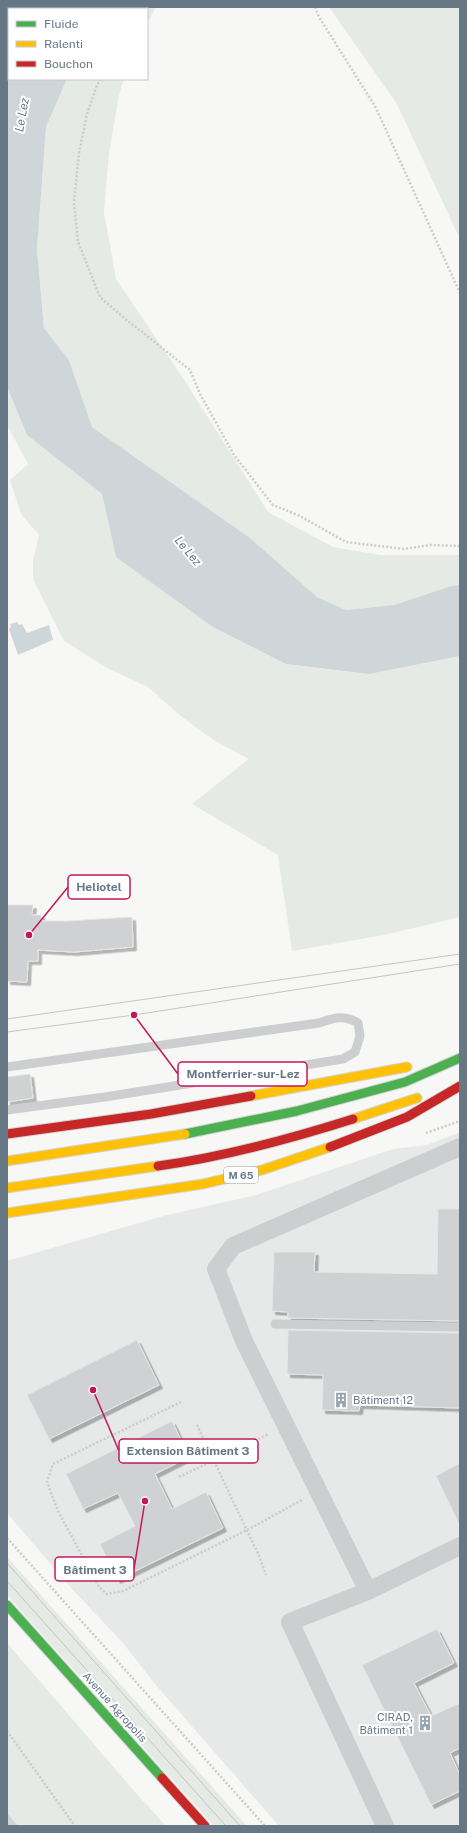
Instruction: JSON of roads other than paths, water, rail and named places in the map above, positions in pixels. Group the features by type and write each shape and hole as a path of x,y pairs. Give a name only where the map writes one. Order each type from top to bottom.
{"main road":[{"path":"7,1134 151,1114 393,1070 420,1064 460,1051"},
{"path":"7,1161 173,1137 297,1111 405,1082 460,1058"},
{"name":"M 65","path":"7,1188 181,1163 306,1134 460,1085"},
{"name":"M 65","path":"7,1213 204,1184 262,1170 329,1147 407,1117 460,1085"},
{"name":"Avenue Agropolis","path":"7,1605 205,1826"}],"street":[{"path":"368,1591 244,1341 216,1269 232,1246 460,1147"},
{"path":"385,1826 290,1622 368,1591 460,1546"}],"lane":[{"path":"7,1067 319,1023 336,1017 350,1018 358,1023 360,1036 355,1052 343,1059 7,1110"},
{"path":"275,1324 460,1327"}],"water":[{"path":"9,7 98,7 98,8"},
{"name":"Le Lez","path":"8,10 8,80 67,80 46,127 37,249 44,328 69,360 92,427 250,538 317,597 346,610 394,605 451,586 460,585 460,656 369,674 286,664 213,627 116,557 102,494 27,435 7,387"},
{"path":"17,622 19,625 22,624 27,633 49,625 53,640 18,655 9,629 11,627 10,624"},
{"path":"7,1813 18,1826 7,1826"}],"tram line":[{"path":"7,1019 460,954"},
{"path":"7,1032 134,1015 460,964"},
{"path":"7,1563 240,1826"},
{"path":"7,1581 226,1826"}],"place":[{"name":"Heliotel","path":"29,935"},
{"name":"Montferrier-sur-Lez","path":"134,1015"},
{"name":"Extension Bâtiment 3","path":"93,1390"},
{"name":"Bâtiment 12","path":"341,1400"},
{"name":"Bâtiment 3","path":"145,1501"},
{"name":"CIRAD, Bâtiment 1","path":"425,1723"}]}
